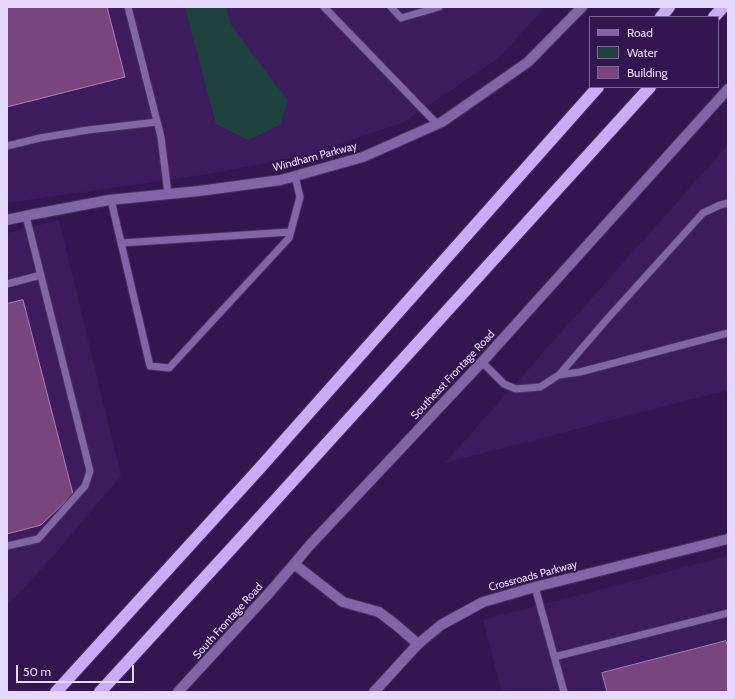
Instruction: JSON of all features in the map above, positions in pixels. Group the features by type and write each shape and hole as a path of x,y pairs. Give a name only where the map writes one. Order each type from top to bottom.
{"highway":[{"path":"661,16 669,7"},
{"path":"715,16 723,7"},
{"path":"56,692 259,469 597,88"},
{"path":"100,692 649,88"}],"street":[{"name":"Windham Parkway","path":"7,220 111,200 199,191 274,181 363,157 442,122 528,62 582,7"},
{"name":"Southeast Frontage Road","path":"294,564 310,545 482,362 728,89"},
{"name":"Crossroads Parkway","path":"374,692 418,644 441,625 483,602 535,587 728,539"},
{"path":"294,564 343,602 379,612 418,644"},
{"name":"South Frontage Road","path":"178,692 294,564"}],"lane":[{"path":"128,7 161,137 168,194"},
{"path":"324,7 437,124"},
{"path":"391,7 401,18 439,7"},
{"path":"7,146 40,138 88,130 157,122"},
{"path":"111,200 150,366 169,368 289,238 300,197 295,176"},
{"path":"482,362 504,384 516,389 540,387 559,375 608,318 703,213 728,203"},
{"path":"7,546 38,539 86,486 90,471 26,216"},
{"path":"121,243 290,232"},
{"path":"7,284 41,275"},
{"path":"559,375 580,372 728,333"},
{"path":"535,587 564,692"},
{"path":"554,658 728,613"}],"shaded area":[{"path":"7,7 545,7 500,57 404,122 307,155 209,174 7,203"},
{"path":"728,145 728,390 445,463"},
{"path":"59,220 121,476 54,555 7,606 7,233"},
{"path":"728,556 728,692 502,692 483,620"}],"water":[{"path":"185,7 226,7 231,25 288,101 280,125 248,140 216,124"}],"building":[{"path":"7,7 107,7 125,77 7,107"},
{"path":"23,300 73,494 41,525 7,534 7,304"},
{"path":"726,641 728,647 728,692 607,692 602,673"}]}
